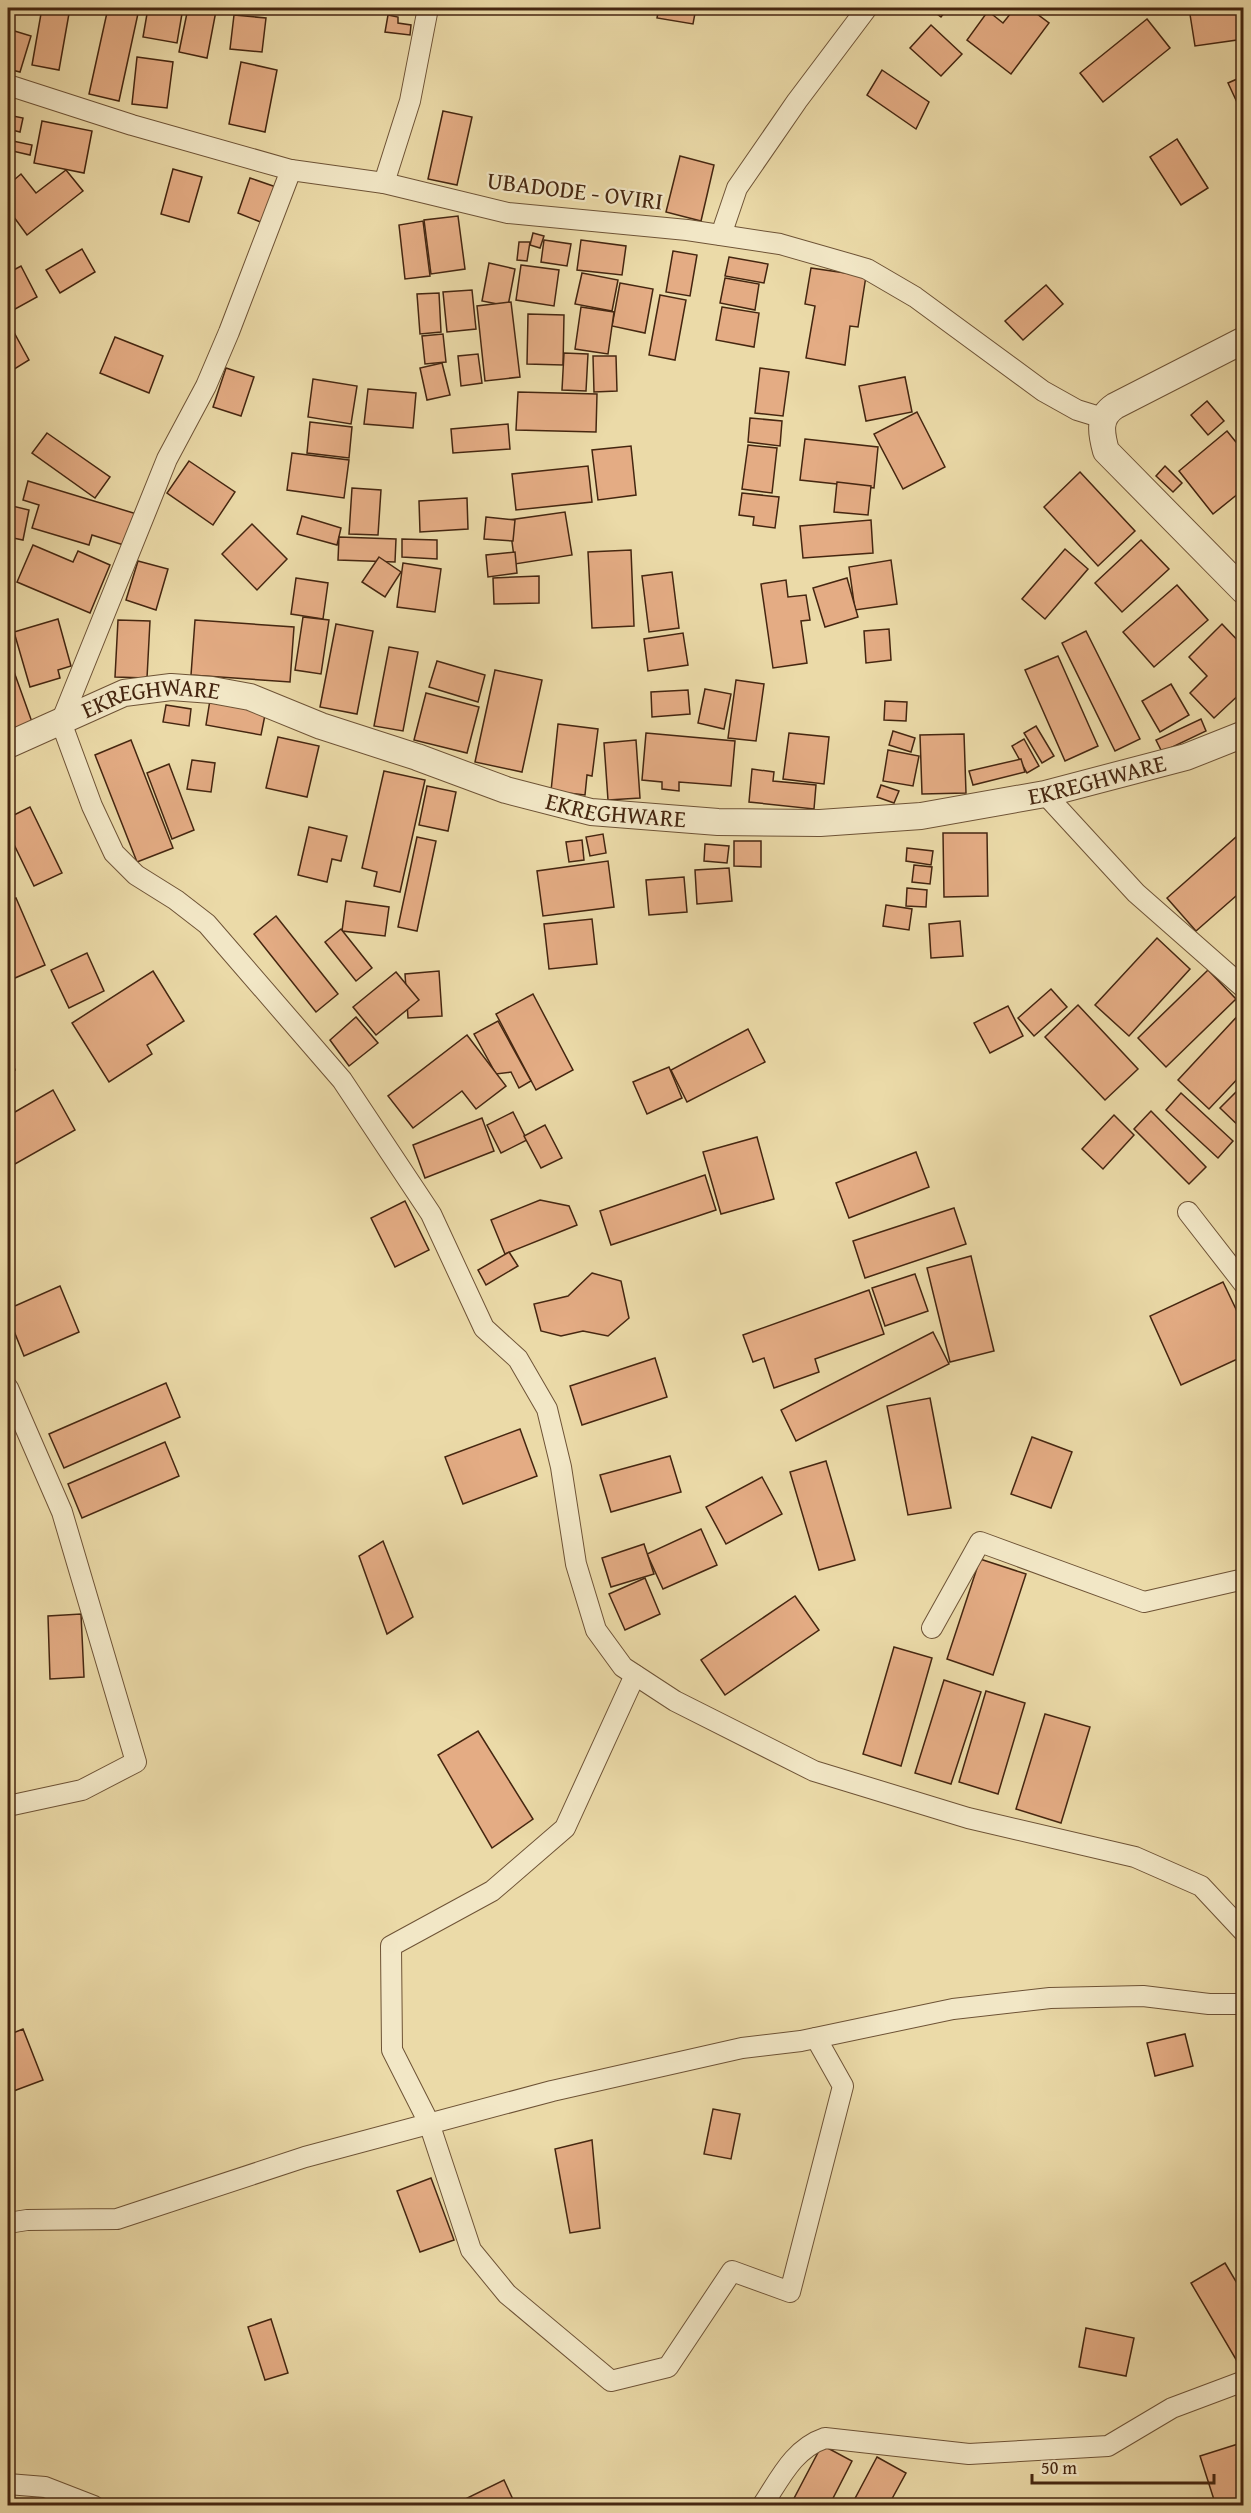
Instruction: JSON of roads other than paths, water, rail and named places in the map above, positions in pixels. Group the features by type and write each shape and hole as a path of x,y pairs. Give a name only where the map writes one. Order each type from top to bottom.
{"street":[{"path":"384,183 410,100 428,8"},
{"path":"721,235 737,188 797,101 867,8"},
{"name":"UBADODE - OVIRI","path":"8,85 132,125 291,170 384,183 508,213 721,235 780,244 867,269 915,297 1043,392 1077,410 1103,418"},
{"path":"291,170 229,332 206,386 167,459 61,722 92,806 114,852 136,875 176,900 207,924 342,1080 431,1214 484,1328 518,1359 547,1409 561,1467 576,1564 596,1630 623,1667 675,1701 814,1771 968,1818 1136,1857 1201,1886 1244,1932"},
{"path":"1244,340 1115,406 1107,411 1101,429 1106,451 1244,591"},
{"name":"EKREGHWARE","path":"8,745 124,693 171,687 212,690 250,697 321,726 417,757 506,790 591,812 718,822 820,823 921,816 1045,794 1186,757 1244,734"},
{"path":"1045,794 1136,893 1244,988"},
{"path":"1188,1212 1244,1284"},
{"path":"8,1388 62,1512 136,1762 82,1790 8,1806"},
{"path":"932,1628 980,1542 1144,1602 1244,1579"},
{"path":"635,1675 565,1828 492,1892 391,1946 392,2050 429,2123 471,2250 507,2294 611,2381 668,2367 732,2271 790,2292 843,2086 816,2038"},
{"path":"8,2223 27,2220 117,2219 305,2157 620,2074 742,2048 816,2038 953,2009 1050,1998 1143,1996 1209,2004 1244,2004"},
{"path":"762,2505 796,2455 810,2443 825,2438 969,2454 1108,2446 1173,2408 1244,2381"},
{"path":"8,2484 45,2487 94,2505"}]}
